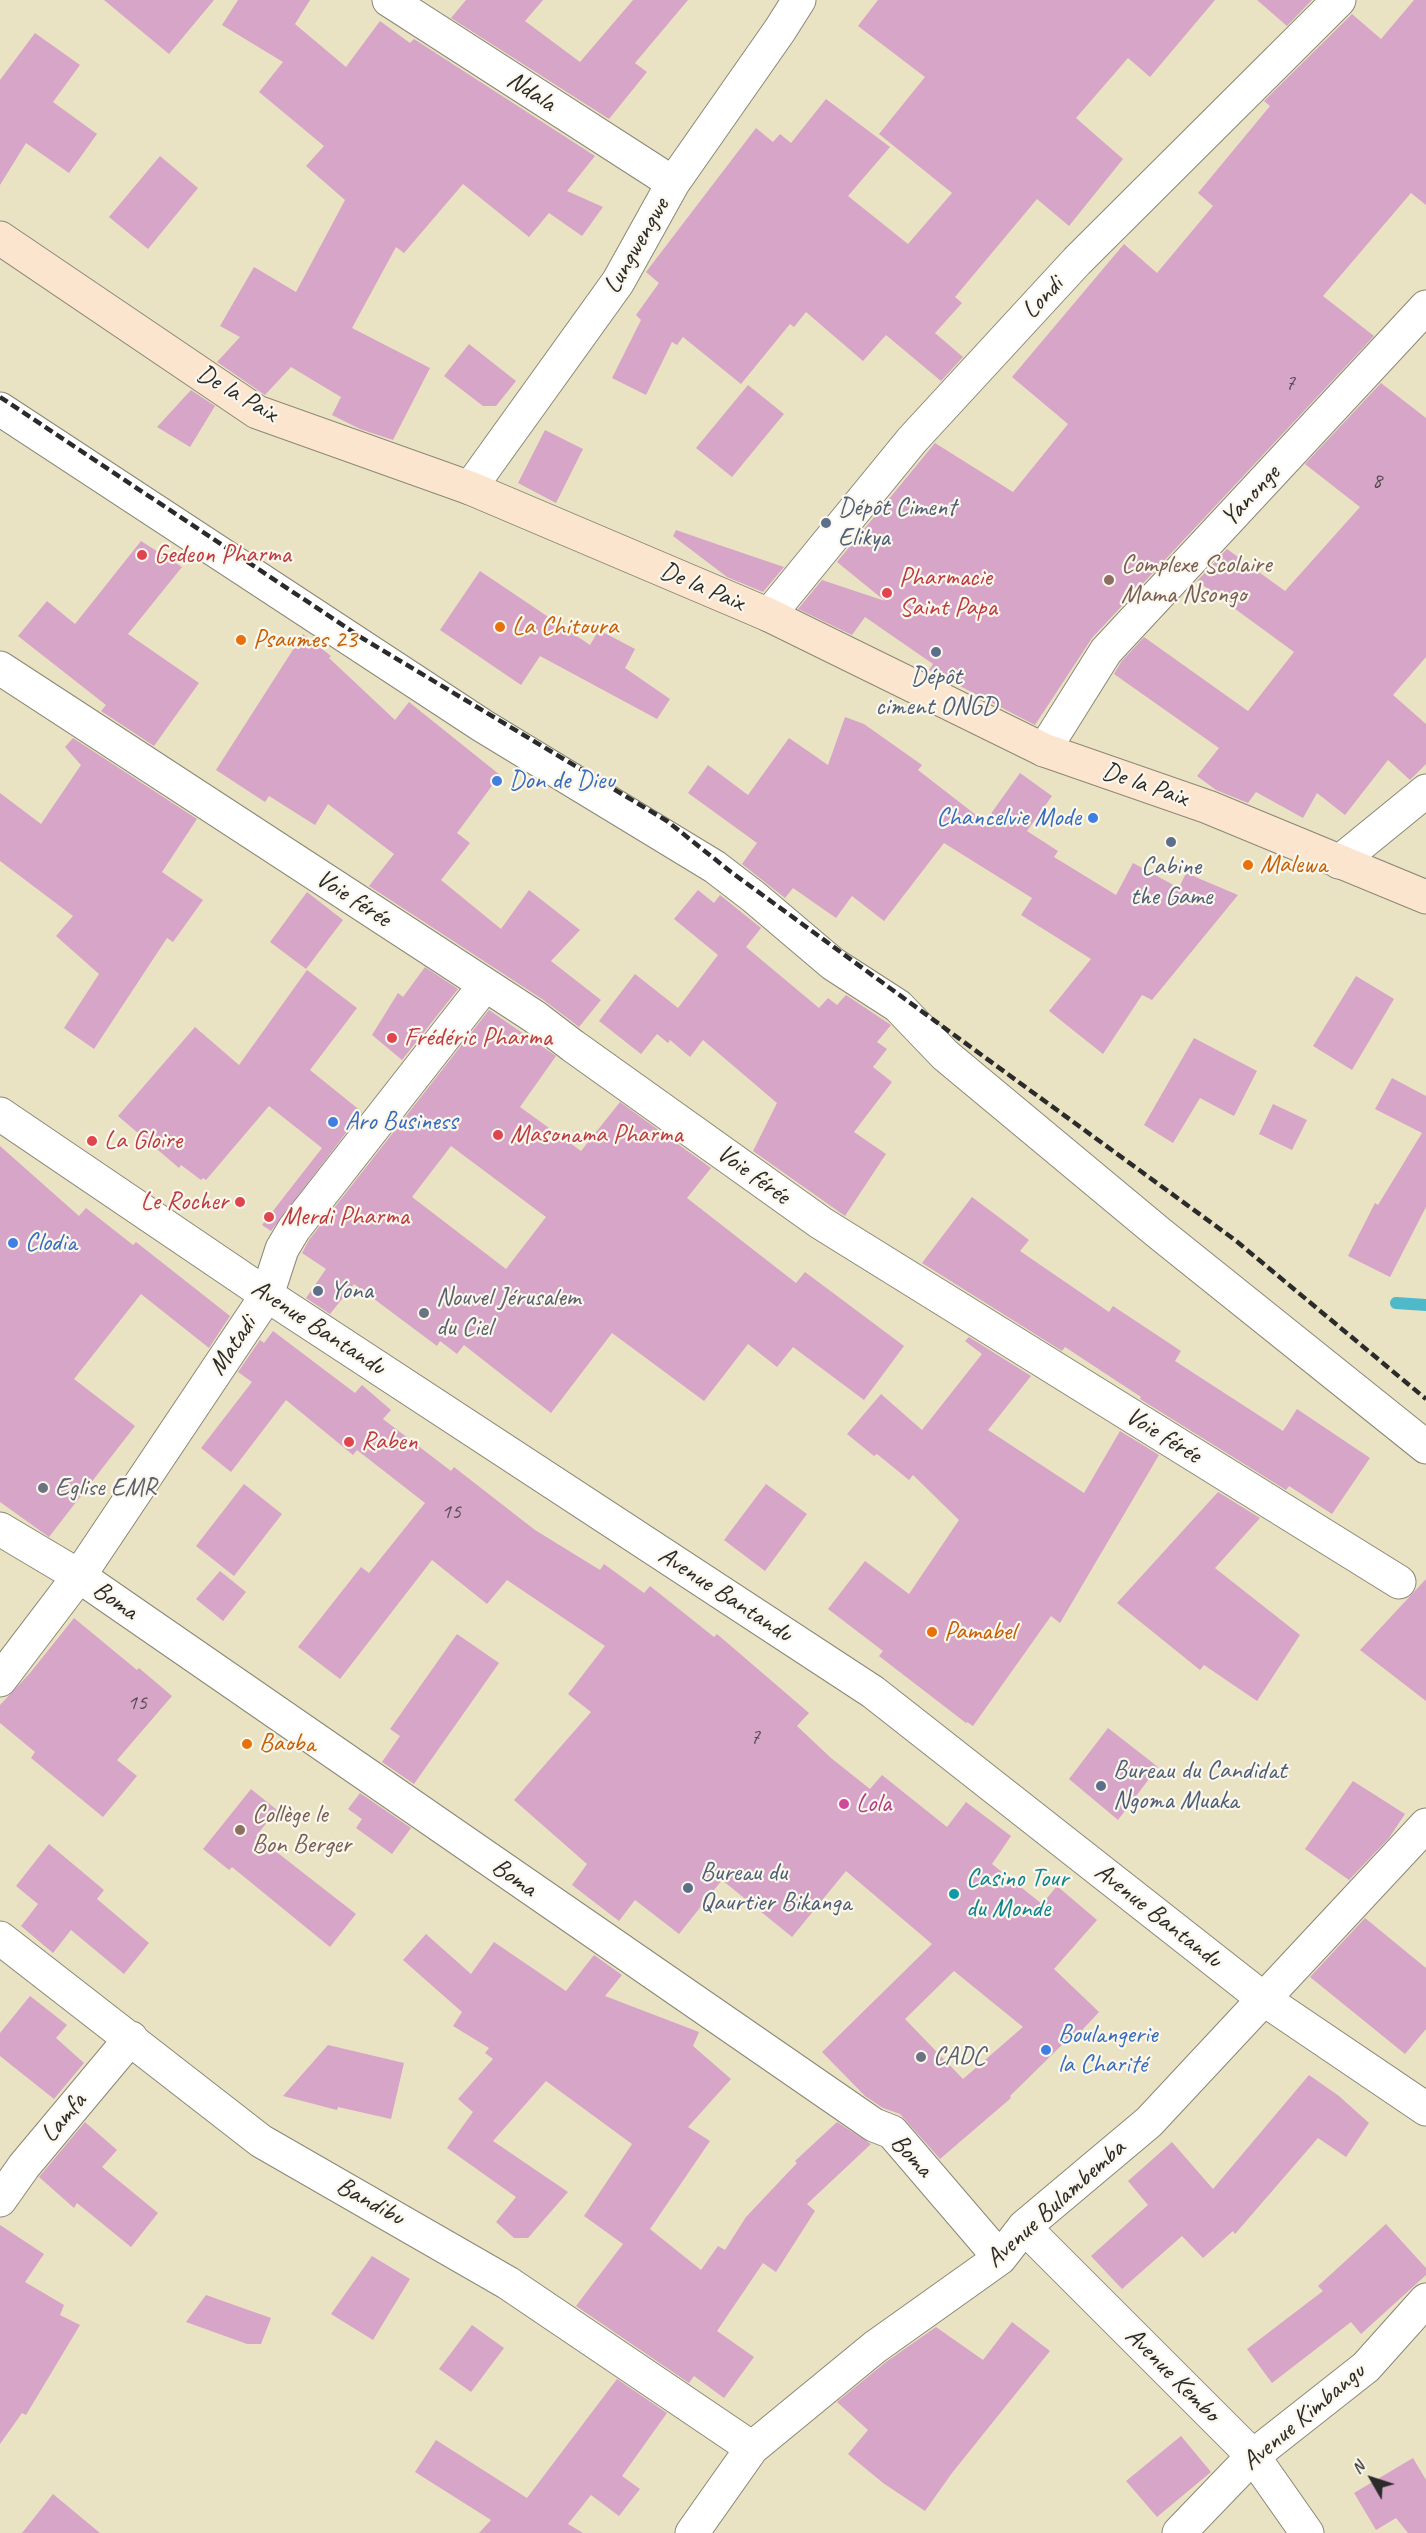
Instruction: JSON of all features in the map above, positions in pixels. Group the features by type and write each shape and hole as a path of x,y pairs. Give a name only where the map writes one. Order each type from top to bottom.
{"street":[{"name":"Ndala","path":"389,0 673,183"},
{"name":"Lungwengwe","path":"470,488 618,282 673,183 799,0"},
{"name":"Londi","path":"769,615 912,440 1069,270 1339,0"},
{"name":"De la Paix","path":"0,238 257,412 470,488 769,615 1044,750 1208,807 1426,897"},
{"name":"Yanonge","path":"1044,750 1106,651 1426,307"},
{"path":"0,409 483,726 715,867 833,964 898,1006 945,1055 1159,1233 1426,1447"},
{"name":"Voie férée","path":"0,668 535,1017 821,1223 1399,1582"},
{"path":"1339,862 1426,791"},
{"name":"Matadi","path":"0,1680 79,1576 267,1295 282,1249 294,1229 485,985"},
{"name":"Avenue Bantandu","path":"0,1114 267,1295 873,1692 1265,2000 1426,2109"},
{"name":"Boma","path":"0,1529 79,1576 874,2125 892,2132 1000,2258"},
{"name":"Avenue Bulambemba","path":"692,2533 752,2448 875,2347 1000,2258 1024,2227 1149,2122 1426,1825"},
{"name":"Bandibu","path":"0,1938 261,2141 446,2244 508,2283 752,2448"},
{"name":"Lamfa","path":"0,2200 24,2166 131,2038"},
{"name":"Avenue Kembo","path":"1024,2227 1253,2456 1307,2533"},
{"name":"Avenue Kimbangu","path":"1179,2533 1253,2456 1366,2367 1426,2300"}],"building":[{"path":"104,0 214,0 169,54"},
{"path":"238,0 310,0 295,24 346,67 380,21 410,43 414,39 595,156 567,191 603,207 582,236 549,213 529,237 463,184 404,253 396,247 352,328 430,368 393,440 360,429 332,415 341,397 291,367 265,395 217,362 240,337 220,326 254,267 296,292 345,200 306,166 324,146 259,92 283,62 222,25"},
{"path":"466,0 543,0 525,21 580,62 633,0 688,0 635,63 647,72 609,119 451,18"},
{"path":"878,0 1215,0 1150,77 1128,58 1076,118 1123,159 1069,226 1037,199 955,297 962,303 935,333 963,357 941,381 886,335 863,361 806,312 794,327 790,324 741,384 683,337 677,345 672,342 646,395 612,378 641,320 636,315 659,283 646,272 756,128 773,142 780,134 791,143 826,99 890,147 848,196 908,244 952,193 879,134 925,77 858,26"},
{"path":"1257,0 1312,0 1287,26"},
{"path":"1414,0 1426,0 1426,205 1411,193 1323,296 1374,336 1092,638 1035,725 929,670 933,664 865,617 852,635 798,609 822,580 885,601 837,562 935,443 1013,492 1068,424 1012,377 1124,244 1157,273 1213,206 1198,193 1270,106 1264,101 1352,14 1381,39"},
{"path":"35,33 80,65 53,102 97,134 69,173 26,143 0,185 0,80"},
{"path":"160,156 198,188 148,249 109,217"},
{"path":"469,344 516,381 496,406 483,406 444,376"},
{"path":"1381,383 1426,418 1426,657 1393,695 1426,724 1426,764 1410,780 1388,760 1345,815 1317,793 1303,818 1256,792 1248,803 1216,790 1197,776 1219,748 1114,674 1121,662 1144,637 1248,711 1294,652 1197,581 1227,549 1285,591 1360,507 1305,464"},
{"path":"748,385 784,414 732,477 696,448"},
{"path":"191,390 215,406 190,447 157,427"},
{"path":"545,430 583,449 556,503 518,483"},
{"path":"676,530 784,567 763,592 727,577 673,536"},
{"path":"141,541 182,567 128,634 199,683 154,746 101,711 106,705 18,636 47,601 75,624"},
{"path":"480,571 590,645 599,630 635,649 625,668 670,699 657,719 540,656 521,685 440,630"},
{"path":"303,634 331,656 329,658 395,720 409,702 500,775 457,833 470,843 441,880 501,929 529,890 580,930 551,961 601,1000 579,1027 545,1001 369,886 394,854 328,804 315,825 269,796 265,802 216,770"},
{"path":"845,717 864,724 922,765 918,770 985,822 1020,773 1052,796 1027,831 1058,851 1054,857 1116,895 1133,863 1179,888 1186,873 1238,895 1152,1000 1142,995 1103,1054 1049,1011 1091,959 1021,915 1032,898 944,843 884,921 852,896 836,918 793,888 785,898 742,864 757,843 688,793 708,765 748,795 789,738 828,765"},
{"path":"73,738 197,819 162,872 203,900 173,942 167,938 94,1049 64,1028 99,974 56,936 73,916 0,861 0,793 41,824 81,765 65,747"},
{"path":"698,890 714,903 720,895 761,928 746,947 819,1008 828,998 837,1005 846,995 891,1025 877,1042 887,1049 873,1067 892,1082 854,1132 886,1154 845,1216 753,1151 777,1103 703,1040 690,1057 670,1040 668,1043 657,1034 641,1054 599,1021 635,974 678,1008 718,955 674,919"},
{"path":"307,892 343,920 306,969 270,942"},
{"path":"425,967 458,989 402,1060 372,1035 398,993 403,997"},
{"path":"307,970 357,1008 310,1070 362,1112 271,1231 262,1225 322,1148 269,1106 206,1180 203,1178 201,1180 181,1165 179,1168 118,1116 195,1027 239,1065"},
{"path":"1356,976 1394,999 1352,1070 1313,1046"},
{"path":"489,1010 556,1056 520,1107 581,1151 620,1102 711,1168 687,1198 796,1283 805,1272 904,1346 864,1400 793,1347 777,1367 748,1344 704,1401 612,1333 551,1413 464,1345 457,1354 440,1341 437,1346 354,1284 330,1314 306,1298 326,1269 302,1253 309,1240","holes":["451,1146 546,1217 506,1269 412,1197"]},
{"path":"1194,1038 1257,1071 1234,1116 1200,1098 1173,1143 1144,1125"},
{"path":"1392,1078 1426,1096 1426,1207 1390,1277 1348,1256 1375,1203 1378,1205 1422,1133 1375,1109"},
{"path":"1273,1104 1307,1120 1292,1150 1259,1134"},
{"path":"0,1146 79,1216 86,1208 133,1245 136,1242 230,1316 209,1348 141,1294 74,1379 135,1426 49,1537 0,1502"},
{"path":"972,1197 1029,1240 1020,1251 1109,1312 1113,1306 1181,1351 1175,1361 1283,1431 1297,1409 1370,1458 1332,1514 1289,1486 1286,1490 1140,1399 1141,1397 1065,1347 1062,1351 922,1263"},
{"path":"273,1331 355,1393 362,1385 391,1410 383,1419 451,1471 454,1467 535,1530 600,1570 604,1564 644,1593 650,1586 714,1637 717,1634 809,1713 797,1726 831,1758 870,1789 882,1775 947,1827 966,1802 1011,1836 992,1864 1042,1904 1057,1886 1097,1920 1054,1969 1099,2012 1071,2042 1068,2039 1010,2096 1011,2098 940,2159 900,2114 883,2108 865,2096 822,2052 932,1944 846,1871 792,1937 722,1880 679,1934 635,1900 619,1921 572,1885 587,1864 514,1800 591,1712 568,1694 605,1646 507,1580 487,1604 432,1560 340,1679 298,1647 361,1567 369,1573 425,1503 357,1450 353,1455 286,1400 231,1472 201,1448 252,1382 238,1372 260,1340 264,1343","holes":["954,1971 1023,2027 963,2079 905,2019"]},
{"path":"969,1337 1031,1376 988,1430 1084,1493 1120,1431 1159,1455 1060,1623 1051,1616 973,1726 879,1656 883,1651 828,1609 865,1561 909,1594 959,1520 913,1475 909,1480 877,1454 874,1456 847,1434 881,1394 922,1430 982,1354 965,1341"},
{"path":"244,1484 282,1514 234,1576 196,1546"},
{"path":"766,1484 807,1514 765,1571 724,1540"},
{"path":"1218,1492 1260,1518 1215,1568 1300,1635 1257,1701 1204,1665 1200,1670 1117,1603"},
{"path":"220,1571 246,1592 223,1621 196,1599"},
{"path":"1426,1579 1426,1701 1360,1650"},
{"path":"74,1618 172,1696 117,1760 137,1776 103,1817 31,1758 35,1752 0,1723 0,1705 30,1673"},
{"path":"457,1634 499,1663 414,1784 382,1762 400,1736 390,1729"},
{"path":"1108,1728 1158,1767 1118,1820 1069,1779"},
{"path":"1353,1781 1405,1814 1389,1838 1349,1880 1305,1849"},
{"path":"251,1789 277,1810 256,1836 356,1914 330,1947 232,1867 229,1870 203,1849"},
{"path":"360,1793 411,1828 392,1854 356,1828 362,1819 348,1809"},
{"path":"49,1844 104,1890 97,1899 149,1943 124,1974 71,1930 53,1953 21,1926 38,1904 16,1886"},
{"path":"1365,1918 1426,1968 1426,2029 1405,2054 1310,1977"},
{"path":"426,1934 471,1974 494,1942 566,1991 594,1955 622,1975 605,1996 699,2032 693,2046 731,2079 688,2127 710,2141 650,2229 701,2270 718,2246 725,2250 746,2217 797,2163 795,2161 837,2122 871,2144 807,2204 815,2211 776,2272 763,2263 717,2331 754,2357 724,2398 694,2376 689,2383 576,2306 623,2244 584,2216 632,2144 546,2081 493,2141 568,2192 528,2238 514,2238 496,2222 516,2197 447,2148 473,2112 458,2099 493,2059 485,2053 489,2048 453,2026 462,2012 403,1960"},
{"path":"30,1996 67,2025 56,2038 84,2063 54,2099 0,2056 0,2033"},
{"path":"328,2045 404,2063 391,2119 338,2107 337,2110 283,2096"},
{"path":"1309,2075 1339,2096 1369,2123 1346,2157 1318,2138 1235,2234 1233,2231 1203,2258 1182,2236 1122,2289 1091,2256 1148,2205 1128,2181 1172,2142 1213,2189"},
{"path":"85,2122 117,2150 102,2167 158,2213 131,2247 77,2203 74,2208 39,2177"},
{"path":"1386,2224 1426,2268 1426,2275 1361,2334 1351,2322 1272,2383 1247,2349 1323,2291 1318,2286"},
{"path":"0,2225 44,2254 25,2282 64,2305 60,2315 80,2325 26,2415 22,2413 0,2444"},
{"path":"372,2256 410,2279 373,2340 331,2314"},
{"path":"206,2295 271,2318 261,2344 247,2344 186,2322"},
{"path":"1012,2322 1050,2351 952,2473 925,2511 883,2483 848,2454 868,2430 837,2402 886,2362 936,2327 983,2360"},
{"path":"472,2325 504,2348 471,2392 439,2369"},
{"path":"617,2379 667,2413 622,2476 640,2489 619,2516 591,2495 568,2524 583,2533 479,2533 491,2520 415,2472 436,2440 527,2498"},
{"path":"1181,2436 1211,2472 1157,2517 1126,2481"},
{"path":"1413,2458 1426,2480 1426,2533 1408,2533 1396,2518 1376,2530 1354,2493"},
{"path":"53,2494 100,2533 22,2533"}],"waterway":[{"path":"1396,1303 1426,1305"}],"railway":[{"path":"0,397 362,638 667,821 731,872 1235,1240 1426,1399"}],"place":[{"name":"Dépôt Ciment Elikya","path":"826,523"},
{"name":"Gedeon Pharma","path":"142,555"},
{"name":"Complexe Scolaire Mama Nsongo","path":"1109,580"},
{"name":"Pharmacie Saint Papa","path":"887,593"},
{"name":"La Chitoura","path":"500,627"},
{"name":"Psaumes 23","path":"241,640"},
{"name":"Dépôt ciment ONGD","path":"936,652"},
{"name":"Don de Dieu","path":"497,781"},
{"name":"Chancelvie Mode","path":"1093,818"},
{"name":"Cabine the Game","path":"1171,842"},
{"name":"Malewa","path":"1248,865"},
{"name":"Frédéric Pharma","path":"392,1038"},
{"name":"Aro Business","path":"333,1122"},
{"name":"Masonama Pharma","path":"498,1135"},
{"name":"La Gloire","path":"92,1141"},
{"name":"Le Rocher","path":"240,1202"},
{"name":"Merdi Pharma","path":"269,1217"},
{"name":"Clodia","path":"13,1243"},
{"name":"Yona","path":"318,1291"},
{"name":"Nouvel Jérusalem du Ciel","path":"424,1313"},
{"name":"Raben","path":"349,1442"},
{"name":"Eglise EMR","path":"43,1488"},
{"name":"Pamabel","path":"932,1632"},
{"name":"Baoba","path":"247,1744"},
{"name":"Bureau du Candidat Ngoma Muaka","path":"1101,1786"},
{"name":"Lola","path":"844,1804"},
{"name":"Collège le Bon Berger","path":"240,1830"},
{"name":"Bureau du Qaurtier Bikanga","path":"688,1888"},
{"name":"Casino Tour du Monde","path":"954,1894"},
{"name":"Boulangerie la Charité","path":"1046,2050"},
{"name":"CADC","path":"921,2057"}]}
